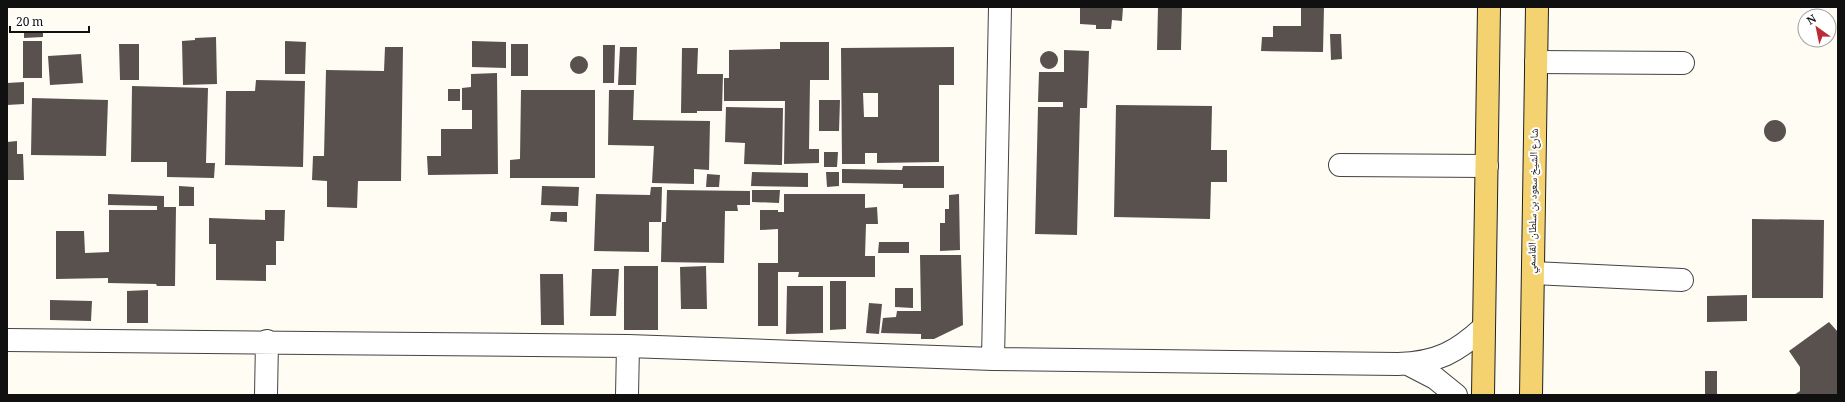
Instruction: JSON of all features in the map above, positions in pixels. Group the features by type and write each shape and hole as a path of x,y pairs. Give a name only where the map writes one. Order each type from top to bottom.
{"main road":[{"path":"1483,395 1489,7"},
{"name":"شارع الشيخ سعود بن سلطان القاسمي","path":"1531,395 1537,7"}],"street":[{"path":"993,359 1000,7"},
{"path":"1536,62 1682,63"},
{"path":"1340,165 1487,166"},
{"path":"1533,273 1682,280"},
{"path":"7,340 267,341 628,346 993,359 1408,364 1430,360 1456,351 1484,327"},
{"path":"266,395 267,341"},
{"path":"627,395 628,346"},
{"path":"1408,364 1435,378 1456,395"}],"building":[{"path":"1080,7 1123,7 1122,21 1112,20 1111,29 1096,29 1096,25 1080,24"},
{"path":"1158,7 1182,7 1181,50 1157,50"},
{"path":"1301,7 1324,7 1323,52 1261,51 1262,37 1273,37 1273,26 1301,26"},
{"path":"24,31 43,31 43,37 24,38"},
{"path":"1330,34 1341,34 1342,59 1331,60"},
{"path":"216,37 217,84 183,85 182,41 195,40 195,38"},
{"path":"23,41 42,41 42,78 23,78"},
{"path":"285,41 306,42 305,74 285,74"},
{"path":"472,41 506,42 506,68 472,67"},
{"path":"780,42 829,42 829,80 810,80 809,149 819,149 819,163 784,164 785,101 724,101 724,78 729,78 729,50 780,49"},
{"path":"119,44 139,44 139,80 120,80"},
{"path":"511,44 528,44 528,76 511,76"},
{"path":"603,45 615,45 614,83 603,83"},
{"path":"385,47 403,47 401,181 358,181 357,208 327,207 327,181 312,180 313,156 324,156 326,70 384,71"},
{"path":"620,47 637,47 636,85 618,85"},
{"path":"954,47 954,85 939,85 939,162 877,163 877,153 865,153 865,164 842,164 841,48","holes":["863,93 878,93 878,117 864,117"]},
{"path":"682,48 698,48 697,74 723,74 722,111 697,111 697,113 681,113"},
{"path":"1064,50 1089,51 1087,108 1080,108 1077,235 1035,234 1038,107 1063,107 1063,102 1038,102 1039,72 1064,72"},
{"path":"1049,51 1055,54 1058,60 1055,66 1049,69 1043,66 1040,60 1043,54"},
{"path":"81,54 83,83 50,85 48,56"},
{"path":"579,56 585,59 588,65 585,71 579,74 573,71 570,65 573,59"},
{"path":"497,73 498,174 428,175 427,156 441,156 441,129 472,129 472,110 462,110 462,88 471,87 471,74"},
{"path":"256,80 305,81 303,167 225,165 226,91 255,91"},
{"path":"24,82 24,104 7,105 7,83"},
{"path":"132,86 208,88 206,163 215,163 214,178 167,177 167,162 131,162"},
{"path":"448,89 460,89 460,101 448,101"},
{"path":"521,90 595,90 595,178 510,178 510,160 520,159"},
{"path":"609,90 634,90 633,120 710,121 709,170 694,169 694,184 652,183 654,146 608,145"},
{"path":"32,98 108,100 106,156 31,155"},
{"path":"819,100 840,100 839,131 819,131"},
{"path":"1116,105 1212,106 1211,150 1227,150 1227,182 1211,182 1210,219 1114,217"},
{"path":"726,107 783,108 782,165 744,164 745,143 725,142"},
{"path":"1775,120 1783,123 1786,131 1783,139 1775,142 1767,139 1764,131 1767,123"},
{"path":"17,141 17,154 23,154 24,180 7,180 7,142"},
{"path":"824,152 838,152 837,167 824,167"},
{"path":"903,166 944,166 944,188 903,188 903,184 842,183 842,169 902,170"},
{"path":"752,172 808,173 808,187 751,186"},
{"path":"826,172 839,172 839,186 827,187"},
{"path":"707,174 720,175 719,187 706,187"},
{"path":"179,186 194,187 194,206 179,206"},
{"path":"542,186 579,187 578,206 541,205"},
{"path":"651,187 662,187 661,222 649,222 649,252 594,251 596,194 650,195"},
{"path":"667,190 750,191 750,205 737,205 738,211 725,211 724,263 661,262 662,222 666,222"},
{"path":"752,190 780,190 779,203 752,202"},
{"path":"108,194 164,196 164,207 176,207 175,286 108,283 108,278 56,279 56,231 84,231 85,253 109,252 109,210 157,210 157,206 108,205"},
{"path":"784,194 865,194 865,208 877,207 878,224 866,224 865,256 875,256 875,277 798,277 799,272 778,272 778,326 758,326 758,263 778,263 778,229 760,230 760,210 778,210 778,212 784,212"},
{"path":"959,194 960,250 940,251 940,223 945,223 945,209 949,209 949,195"},
{"path":"265,210 285,210 284,241 276,241 276,265 266,265 266,281 216,280 216,244 209,244 209,218 265,220"},
{"path":"551,212 567,212 567,222 550,221"},
{"path":"1752,219 1824,220 1823,298 1752,298"},
{"path":"879,242 909,242 909,253 878,253"},
{"path":"920,255 961,255 963,325 934,339 921,339 921,334 881,333 883,318 896,317 897,311 921,311"},
{"path":"624,266 658,266 658,330 624,330"},
{"path":"706,266 707,309 681,309 680,267"},
{"path":"592,269 619,269 616,316 590,316"},
{"path":"540,274 563,274 564,325 541,325"},
{"path":"830,281 846,281 846,329 830,330"},
{"path":"787,286 823,286 823,333 786,334"},
{"path":"895,288 913,288 913,308 895,307"},
{"path":"148,290 148,323 127,323 127,291"},
{"path":"1747,295 1747,321 1707,322 1707,296"},
{"path":"50,300 92,301 91,321 50,320"},
{"path":"869,303 882,304 879,334 866,333"},
{"path":"1829,322 1838,332 1838,395 1794,395 1800,391 1800,367 1789,351"},
{"path":"1705,371 1717,371 1717,395 1705,395"}]}
